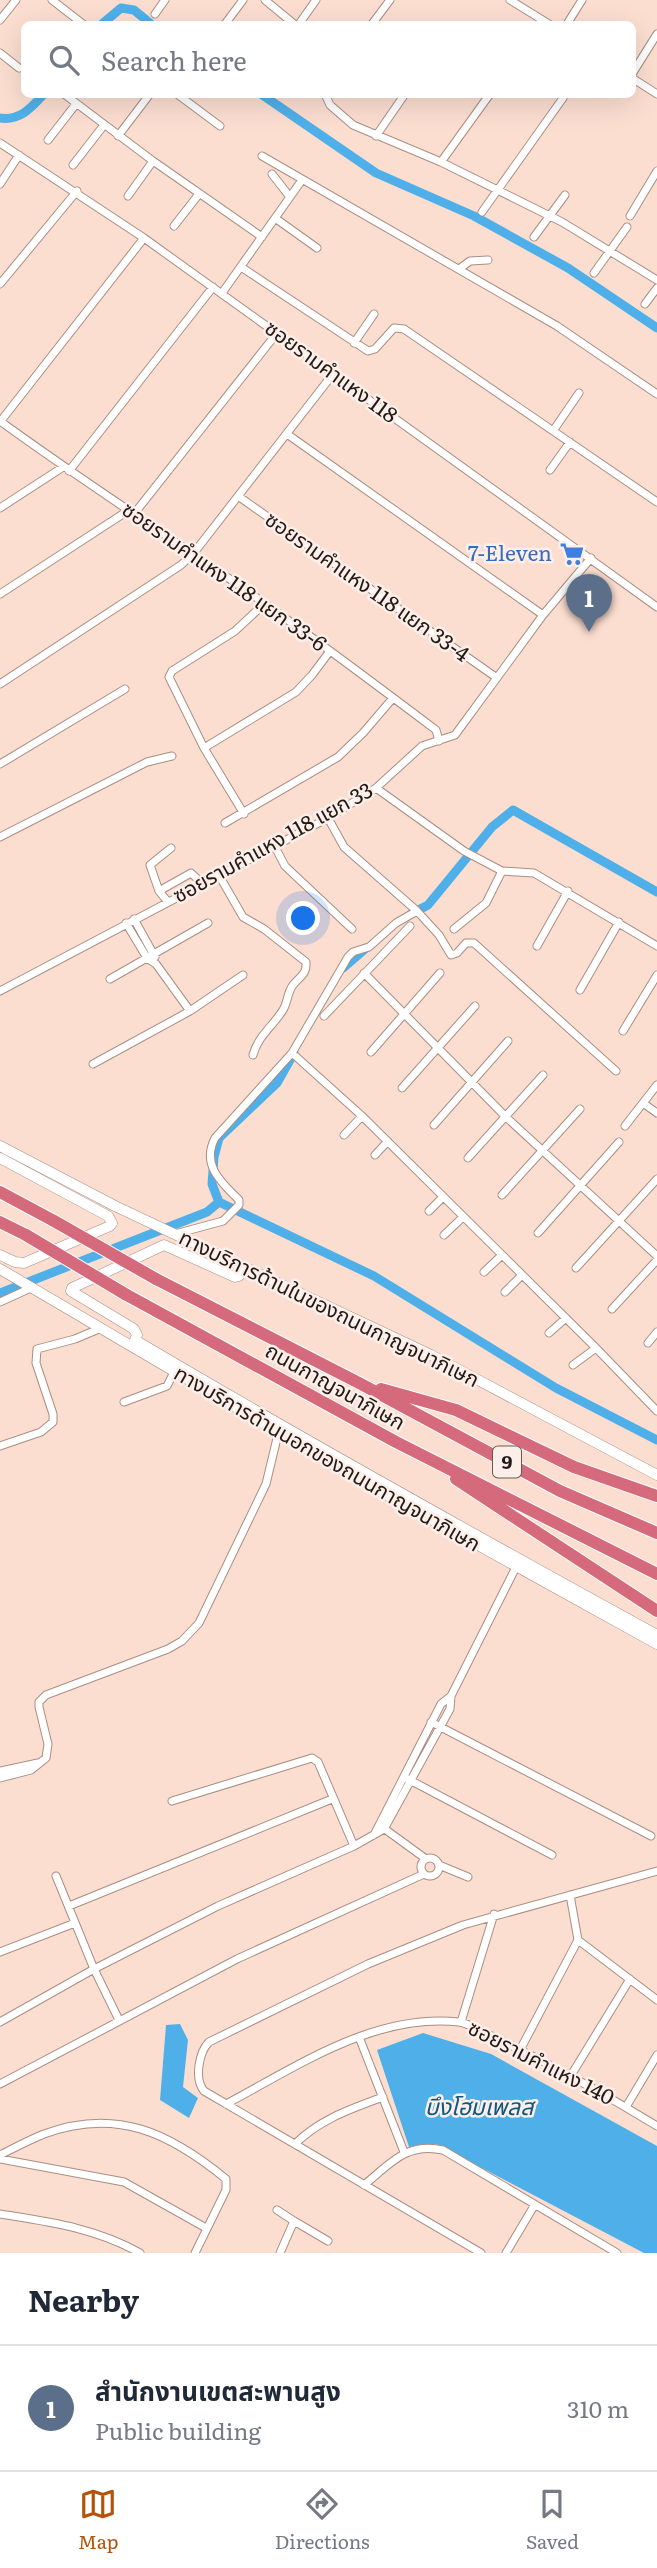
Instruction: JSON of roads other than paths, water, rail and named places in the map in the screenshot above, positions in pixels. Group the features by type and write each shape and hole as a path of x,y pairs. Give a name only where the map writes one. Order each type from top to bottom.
{"highway":[{"name":"ถนนกาญจนาภิเษก","path":"0,1192 156,1279 361,1384 560,1491 657,1533"},
{"name":"ถนนกาญจนาภิเษก","path":"0,1222 125,1294 396,1442 657,1574"},
{"path":"361,1384 456,1410 574,1467 657,1496"},
{"path":"396,1442 657,1611"}],"main road":[{"name":"ทางบริการด้านในของถนนกาญจนาภิเษก","path":"0,1146 115,1206 431,1355 657,1475"},
{"path":"0,1157 108,1216 112,1223 24,1263 0,1255"},
{"path":"135,1340 137,1335 134,1329 71,1291 72,1288 164,1245 234,1277 239,1276 244,1268"},
{"name":"ทางบริการด้านนอกของถนนกาญจนาภิเษก","path":"0,1262 6,1270 36,1285 278,1434 657,1644"},
{"path":"36,1285 395,1491 657,1635"}],"street":[{"path":"0,20 16,0"},
{"path":"52,0 79,21"},
{"path":"155,13 165,0"},
{"path":"227,21 243,0"},
{"path":"265,0 292,21"},
{"path":"298,21 316,0"},
{"path":"374,21 390,0"},
{"path":"510,0 544,21"},
{"path":"569,21 582,0"},
{"path":"636,69 657,34"},
{"path":"0,53 19,68"},
{"path":"636,79 657,94"},
{"path":"69,98 152,161 262,237"},
{"path":"118,136 147,98"},
{"path":"182,98 220,126"},
{"path":"328,98 339,114 353,125 441,162 550,215 657,279"},
{"path":"376,136 402,98"},
{"path":"441,162 487,98"},
{"path":"482,212 563,98"},
{"path":"48,140 76,104"},
{"path":"73,166 104,125"},
{"name":"ซอยรามคำแหง 118","path":"0,143 77,191 222,293 654,605"},
{"path":"0,184 19,155"},
{"path":"262,156 557,326 657,394"},
{"path":"128,196 152,161"},
{"path":"630,216 657,172"},
{"path":"272,174 290,197"},
{"path":"222,293 302,180"},
{"path":"0,284 77,191"},
{"path":"174,226 199,194"},
{"path":"534,237 565,195"},
{"path":"275,218 317,248"},
{"path":"594,273 627,227"},
{"path":"0,421 144,238"},
{"path":"459,269 470,261 488,260"},
{"path":"241,267 371,351 394,328 404,329 657,502"},
{"path":"0,508 66,469 213,287"},
{"path":"645,304 657,288"},
{"path":"354,342 374,314"},
{"path":"0,593 131,512 276,333"},
{"path":"0,684 169,574 193,554 333,374"},
{"path":"553,430 579,393"},
{"name":"ซอยรามคำแหง 118 แยก 33-6","path":"0,421 66,469 265,603 436,730 439,741"},
{"path":"287,434 543,615"},
{"path":"550,470 570,442"},
{"name":"ซอยรามคำแหง 118 แยก 33-4","path":"238,496 497,678"},
{"name":"ซอยรามคำแหง 118 แยก 33","path":"0,991 328,818 376,788 422,746 455,735 543,615 590,558"},
{"path":"654,605 657,595"},
{"path":"244,814 204,748 169,677 172,671 234,631 265,603"},
{"path":"204,748 296,692 330,651"},
{"path":"0,764 125,689"},
{"path":"225,823 338,757 393,698"},
{"path":"0,837 147,762 172,756"},
{"path":"376,788 464,851 502,871 521,870 534,873 657,946"},
{"path":"328,818 344,847 431,926 451,955 457,953 466,943 474,943 616,1071"},
{"path":"275,847 285,866 352,929"},
{"path":"168,901 159,891 150,865 171,848"},
{"path":"454,929 486,903 502,871"},
{"path":"159,891 191,873 204,885"},
{"path":"220,877 243,917 264,929 306,962 306,971 294,984 283,1012 267,1029 253,1055"},
{"path":"537,946 568,891"},
{"path":"173,1233 223,1221 237,1208 239,1200 211,1164 211,1147 215,1138 292,1054 348,957 353,952 369,947 396,923 416,911"},
{"path":"130,921 156,964 190,1011"},
{"path":"580,990 620,922"},
{"path":"110,979 208,923"},
{"path":"324,1016 410,926"},
{"path":"364,973 506,1117 657,1258 612,1309"},
{"path":"371,1052 440,973"},
{"path":"93,1065 190,1011 243,975"},
{"path":"623,1031 657,975"},
{"path":"402,1088 475,1006"},
{"path":"433,1125 508,1041"},
{"path":"292,1054 362,1116 657,1411"},
{"path":"468,1158 542,1075"},
{"path":"625,1126 657,1085"},
{"path":"643,1103 657,1113"},
{"path":"502,1195 580,1109"},
{"path":"344,1135 362,1116"},
{"path":"375,1155 387,1142"},
{"path":"538,1233 619,1142"},
{"path":"576,1268 657,1179"},
{"path":"429,1211 443,1197"},
{"path":"444,1235 463,1217"},
{"path":"484,1272 502,1255"},
{"path":"505,1292 522,1275"},
{"path":"0,1302 36,1285"},
{"path":"549,1334 566,1318"},
{"path":"0,1446 41,1432 53,1422 53,1414 36,1363 37,1349 75,1339 102,1328"},
{"path":"648,1343 657,1332"},
{"path":"573,1365 596,1348"},
{"path":"124,1402 167,1386 174,1372"},
{"path":"0,1779 31,1770 46,1758 48,1744 39,1702 46,1695 168,1648 182,1641 199,1623 266,1484 278,1434"},
{"path":"0,2022 94,1969 218,1906 374,1835 382,1827 450,1709 451,1696 516,1567"},
{"path":"408,1780 431,1722 441,1704 451,1696"},
{"path":"431,1722 651,1836"},
{"path":"172,1801 312,1758 318,1762 354,1846"},
{"path":"0,1771 42,1763"},
{"path":"408,1780 552,1855"},
{"path":"69,1906 332,1799"},
{"path":"382,1827 426,1859 436,1860 439,1866 468,1877"},
{"path":"424,1874 421,1866 426,1859"},
{"path":"0,2084 237,1959 424,1874 436,1874 439,1866"},
{"path":"481,2253 204,2091 200,2086 201,2056 209,2042 368,1964 463,1924 657,1871"},
{"path":"56,1876 94,1969 119,2020"},
{"path":"520,2049 578,1940 570,1895"},
{"path":"461,2022 494,1914"},
{"path":"0,1952 75,1923"},
{"path":"578,1940 657,2000"},
{"path":"570,2077 630,1979"},
{"name":"ซอยรามคำแหง 140","path":"226,2104 370,2032 416,2023 461,2022 520,2049 657,2126"},
{"path":"359,2037 404,2152"},
{"path":"626,2107 657,2055"},
{"path":"295,2144 324,2121 383,2097"},
{"path":"0,2157 44,2134 80,2124 109,2122 147,2130 187,2152 226,2179 226,2190 195,2253"},
{"path":"364,2185 404,2152 424,2148 443,2150 617,2253"},
{"path":"0,2157 124,2182 206,2228"},
{"path":"506,2253 534,2206"},
{"path":"277,2210 328,2241"},
{"path":"0,2214 76,2226 109,2237 140,2253"},
{"path":"280,2253 294,2221"}],"water":[{"path":"180,2024 188,2040 183,2087 198,2098 189,2118 160,2100 166,2025"},
{"name":"บึงโฮมเพลส","path":"423,2033 491,2054 657,2146 657,2253 644,2253 436,2144 409,2147 377,2050"}],"waterway":[{"path":"106,21 121,8 134,10 147,21"},
{"path":"0,118 19,115 30,109 40,98"},
{"path":"267,98 376,173 474,216 568,268 657,328"},
{"path":"411,914 428,905 492,827 513,810 657,892"},
{"path":"343,968 366,948"},
{"path":"0,1293 207,1212 219,1202 212,1184 219,1138 277,1083 294,1053"},
{"path":"219,1202 374,1276 556,1388 657,1440"}],"place":[{"name":"7-Eleven","path":"572,554"},
{"name":"สำนักงานเขตสะพานสูง","path":"589,632"}]}
